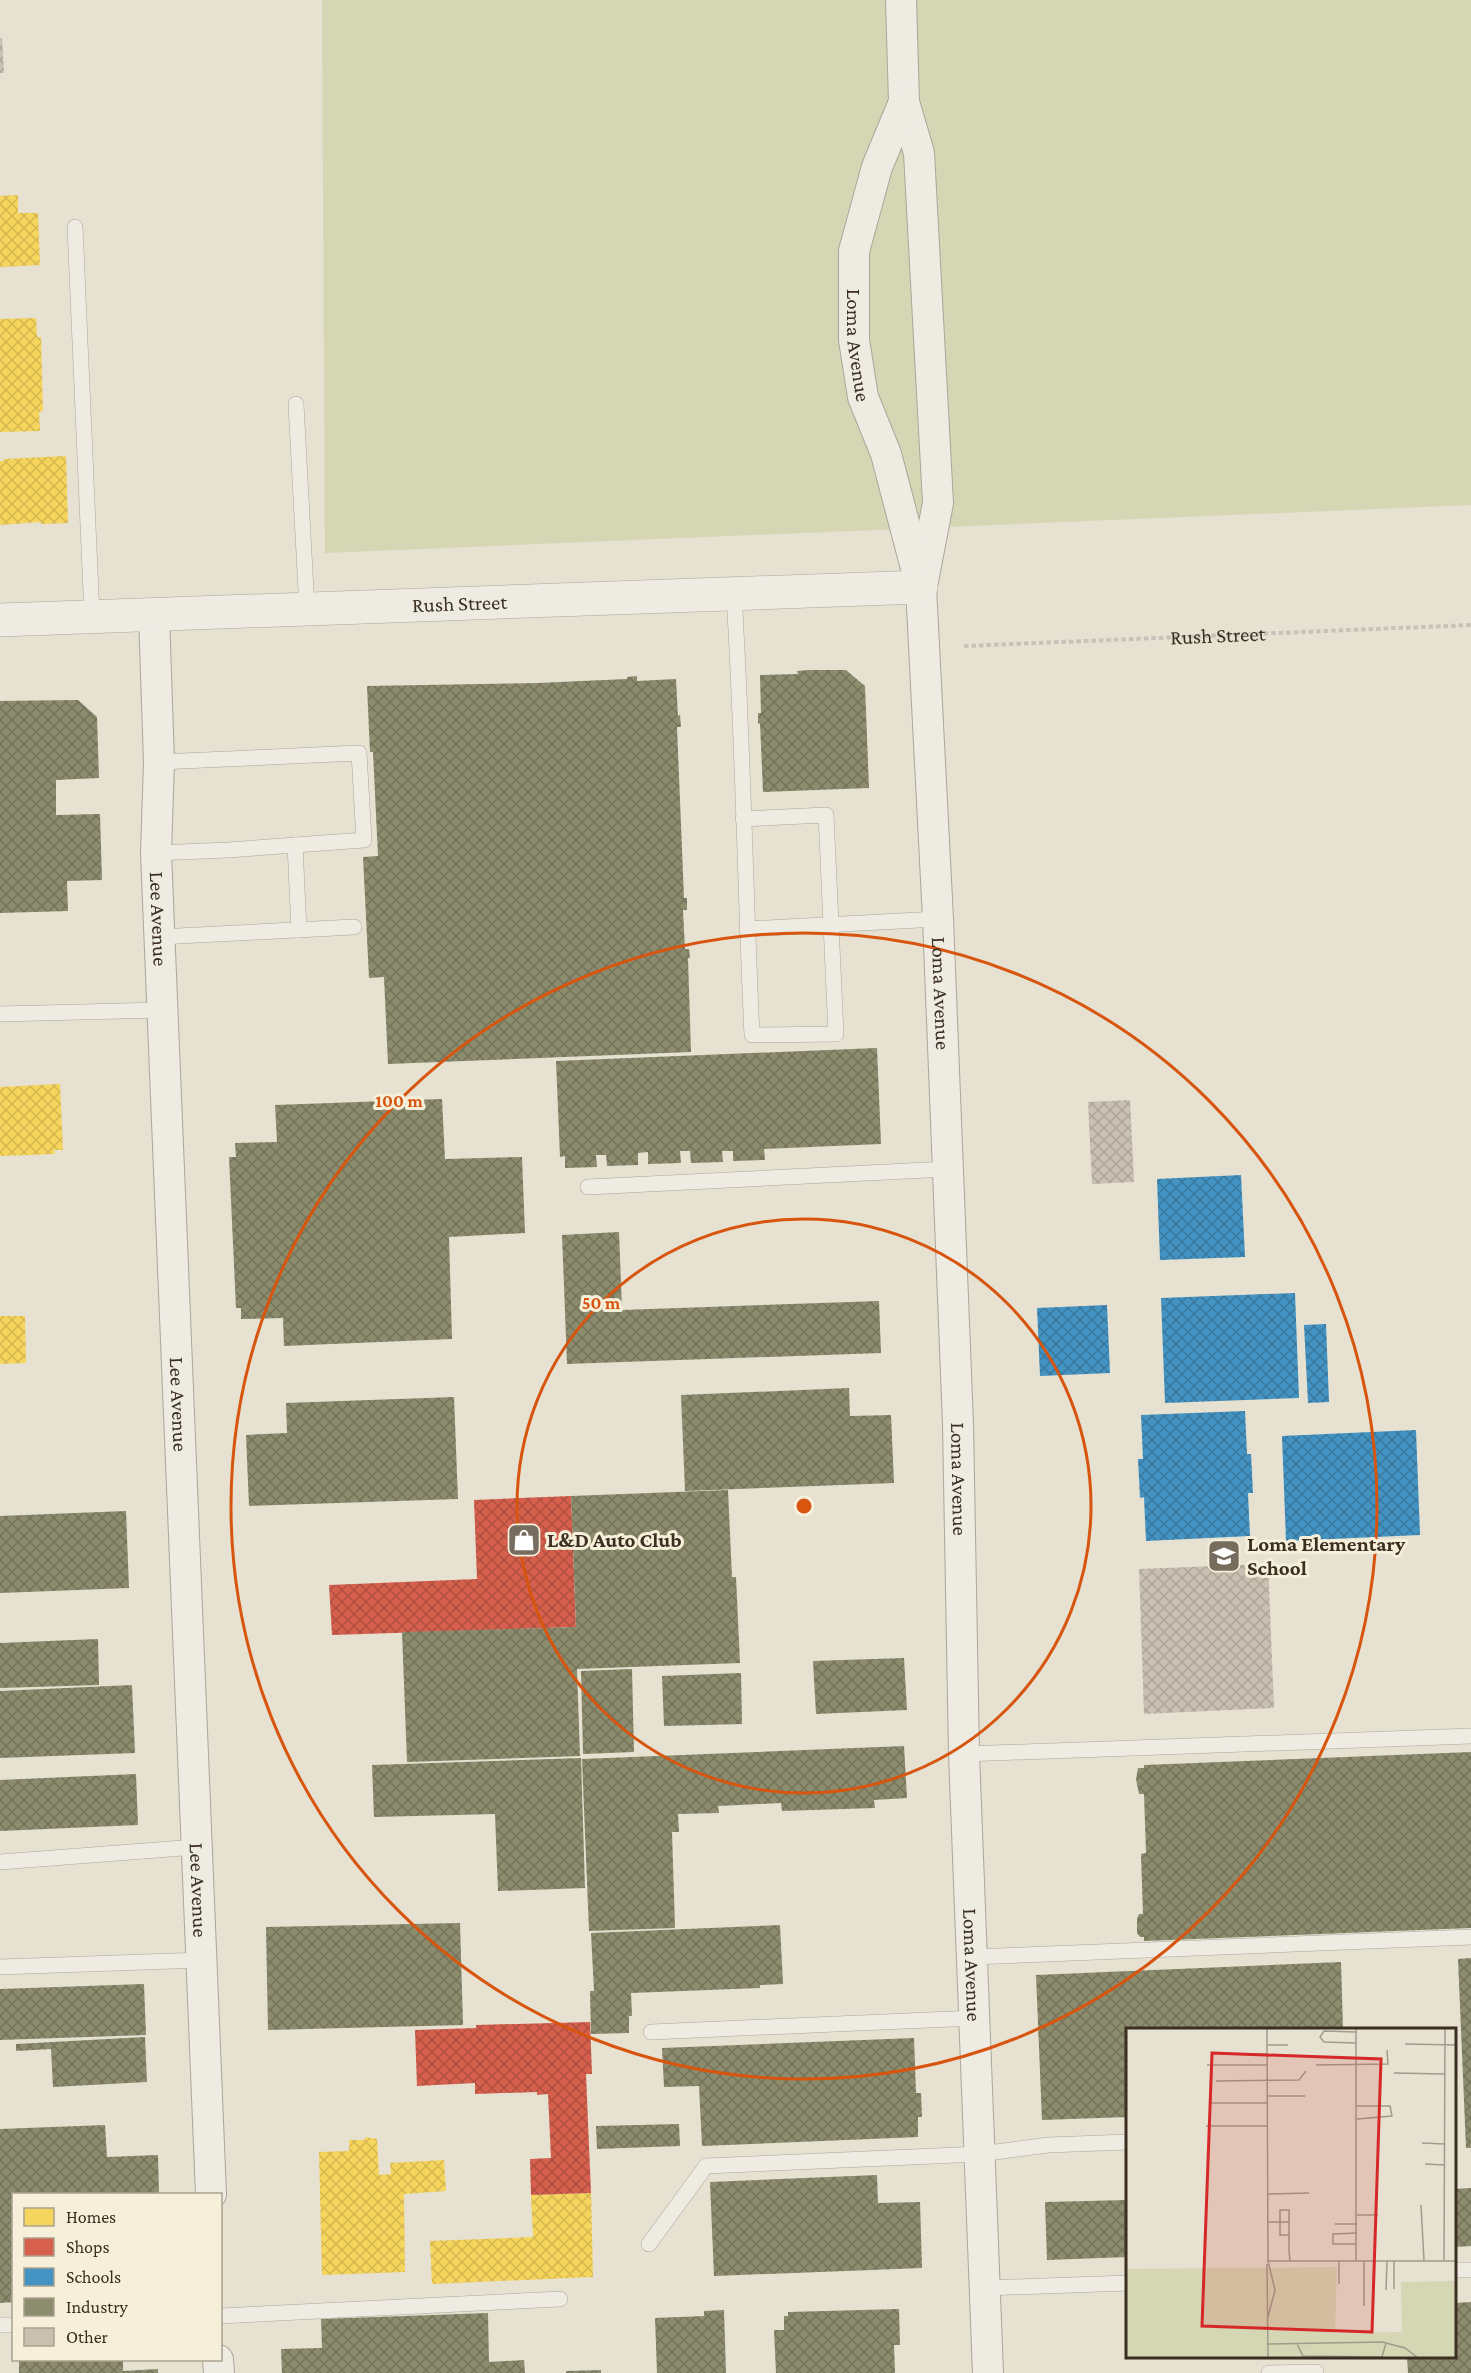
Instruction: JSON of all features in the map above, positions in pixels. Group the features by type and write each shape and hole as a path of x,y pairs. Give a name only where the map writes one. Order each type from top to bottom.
{"street":[{"name":"Loma Avenue","path":"901,0 904,102 919,153 938,503 921,587"},
{"name":"Loma Avenue","path":"904,102 877,167 854,251 854,340 863,397 886,454 921,587 938,920 957,1424 964,1754 988,2373"},
{"name":"Rush Street","path":"0,620 921,587"},
{"name":"Lee Avenue","path":"154,615 159,762 156,853 159,937 211,2193"}],"lane":[{"path":"75,227 92,617"},
{"path":"296,404 307,610"},
{"path":"734,595 747,929 752,1035 836,1034 833,925 826,815 743,819"},
{"path":"156,853 364,840 359,753 159,762"},
{"path":"295,845 299,930"},
{"path":"747,929 938,920"},
{"path":"159,937 354,927"},
{"path":"0,1014 162,1010"},
{"path":"588,1187 947,1169"},
{"path":"964,1754 1471,1736"},
{"path":"0,1862 196,1847"},
{"path":"972,1958 1471,1937"},
{"path":"0,1967 202,1960"},
{"path":"651,2032 975,2018"},
{"path":"650,2244 706,2166 980,2154 1048,2145 1126,2142"},
{"path":"985,2288 1126,2283"},
{"path":"222,2316 560,2299"},
{"path":"1269,2373 1316,2372"}],"path":[{"name":"Rush Street","path":"964,646 1471,625"}],"green space":[{"path":"322,0 1471,0 1471,505 325,553"}],"building: Homes":[{"path":"18,195 18,213 38,213 40,265 0,267 0,196"},
{"path":"36,318 37,337 41,337 43,411 39,412 40,431 0,432 0,319"},
{"path":"66,456 68,523 0,525 0,461"},
{"path":"60,1084 63,1150 54,1150 55,1154 0,1156 0,1087"},
{"path":"0,1316 25,1316 26,1363 0,1364"},
{"path":"365,2137 377,2139 379,2175 391,2174 390,2163 444,2160 446,2191 404,2194 405,2272 322,2275 319,2152 349,2151 349,2140 365,2140"},
{"path":"591,2193 593,2277 432,2284 430,2241 533,2237 531,2195"}],"building: Shops":[{"name":"L&D Auto Club","path":"571,1496 576,1627 332,1635 329,1585 477,1579 474,1500"},
{"path":"590,2022 592,2074 586,2074 591,2193 531,2195 530,2159 551,2158 548,2094 537,2095 537,2092 475,2094 475,2083 417,2086 415,2030 476,2028 476,2025"}],"building: Schools":[{"path":"1241,1175 1245,1257 1160,1260 1157,1179"},
{"path":"1295,1293 1299,1398 1165,1403 1161,1298"},
{"path":"1107,1305 1110,1373 1040,1376 1037,1308"},
{"path":"1326,1324 1329,1402 1308,1403 1304,1325"},
{"path":"1245,1411 1247,1454 1251,1454 1253,1493 1248,1493 1250,1536 1146,1541 1144,1497 1140,1498 1138,1459 1143,1459 1141,1415"},
{"path":"1416,1430 1420,1535 1286,1541 1282,1436"}],"building: Industry":[{"path":"846,670 865,686 869,788 763,792 760,723 758,724 758,713 761,713 760,675 798,674 797,671"},
{"path":"637,676 637,681 676,679 678,716 680,715 681,727 677,727 684,898 687,898 687,910 683,910 685,949 689,949 690,958 688,958 691,1052 388,1064 384,977 369,978 363,857 378,856 367,686 538,683 627,679 627,677"},
{"path":"78,700 97,717 99,778 56,780 56,815 100,814 102,880 67,881 68,911 0,913 0,701"},
{"path":"877,1048 881,1144 764,1149 765,1160 733,1161 733,1151 722,1151 723,1162 691,1163 690,1151 680,1151 681,1163 648,1164 648,1152 638,1153 638,1165 607,1166 606,1155 596,1155 597,1167 565,1168 565,1156 560,1157 556,1061"},
{"path":"442,1099 445,1159 522,1157 525,1233 449,1237 452,1339 284,1346 283,1318 241,1319 241,1308 236,1308 229,1157 236,1157 235,1143 277,1142 275,1105"},
{"path":"619,1232 622,1310 879,1301 881,1353 567,1364 562,1235"},
{"path":"849,1388 850,1416 891,1415 894,1483 685,1491 681,1395"},
{"path":"454,1397 458,1499 249,1506 246,1435 287,1433 286,1403"},
{"path":"728,1490 732,1577 736,1577 740,1663 577,1669 580,1756 407,1762 402,1632 576,1627 571,1496"},
{"path":"126,1511 129,1588 0,1593 0,1516"},
{"path":"98,1639 99,1685 0,1688 0,1643"},
{"path":"904,1658 907,1710 816,1714 813,1661"},
{"path":"632,1669 634,1752 583,1754 581,1671"},
{"path":"741,1673 742,1724 664,1726 662,1676"},
{"path":"132,1685 135,1753 0,1758 0,1691"},
{"path":"904,1746 907,1798 874,1800 875,1808 782,1811 781,1803 718,1806 719,1813 678,1814 679,1832 672,1832 675,1928 589,1931 582,1759"},
{"path":"1471,1752 1471,1928 1144,1941 1144,1937 1140,1937 1137,1933 1137,1919 1139,1914 1143,1914 1141,1854 1146,1853 1144,1794 1139,1794 1136,1779 1138,1768 1144,1768 1144,1765"},
{"path":"581,1758 585,1888 498,1891 495,1814 374,1817 372,1765"},
{"path":"136,1774 138,1825 0,1831 0,1780"},
{"path":"460,1923 463,2025 268,2030 266,1927"},
{"path":"780,1925 783,1984 760,1985 760,1988 631,1993 632,2016 629,2016 629,2033 591,2034 590,1991 594,1991 591,1933"},
{"path":"1471,1958 1471,2148 1466,2148 1458,1959"},
{"path":"1341,1962 1343,2028 1126,2028 1126,2117 1042,2120 1036,1975"},
{"path":"144,1984 146,2035 0,2040 0,1989"},
{"path":"145,2037 147,2082 53,2087 51,2049 16,2051 16,2044"},
{"path":"914,2038 916,2093 921,2093 922,2117 918,2117 918,2137 702,2146 699,2086 664,2087 662,2048"},
{"path":"679,2124 680,2146 597,2149 596,2126"},
{"path":"105,2125 107,2157 158,2155 159,2193 12,2193 12,2302 0,2303 0,2129"},
{"path":"877,2175 878,2203 920,2202 922,2268 714,2276 710,2182"},
{"path":"1471,2188 1471,2246 1456,2247 1456,2189"},
{"path":"1126,2200 1126,2257 1047,2260 1045,2202"},
{"path":"1471,2302 1471,2373 1408,2373 1407,2358 1456,2358 1456,2303"},
{"path":"899,2309 900,2345 894,2345 895,2373 776,2373 774,2330 784,2330 784,2316 788,2316 788,2312"},
{"path":"724,2310 726,2373 657,2373 655,2318 704,2316 704,2311"},
{"path":"488,2313 489,2362 524,2360 525,2373 282,2373 281,2349 322,2348 321,2319"},
{"path":"19,2361 123,2361 123,2371 158,2369 158,2373 19,2373"},
{"path":"601,2370 601,2373 566,2373 566,2371"}],"building: Other":[{"path":"0,38 2,38 4,73 0,73"},
{"path":"1130,1100 1134,1182 1092,1184 1088,1102"},
{"path":"1268,1564 1274,1708 1144,1714 1139,1569"}],"place":[{"name":"L&D Auto Club","path":"524,1540"},
{"name":"Loma Elementary School","path":"1224,1556"}]}
